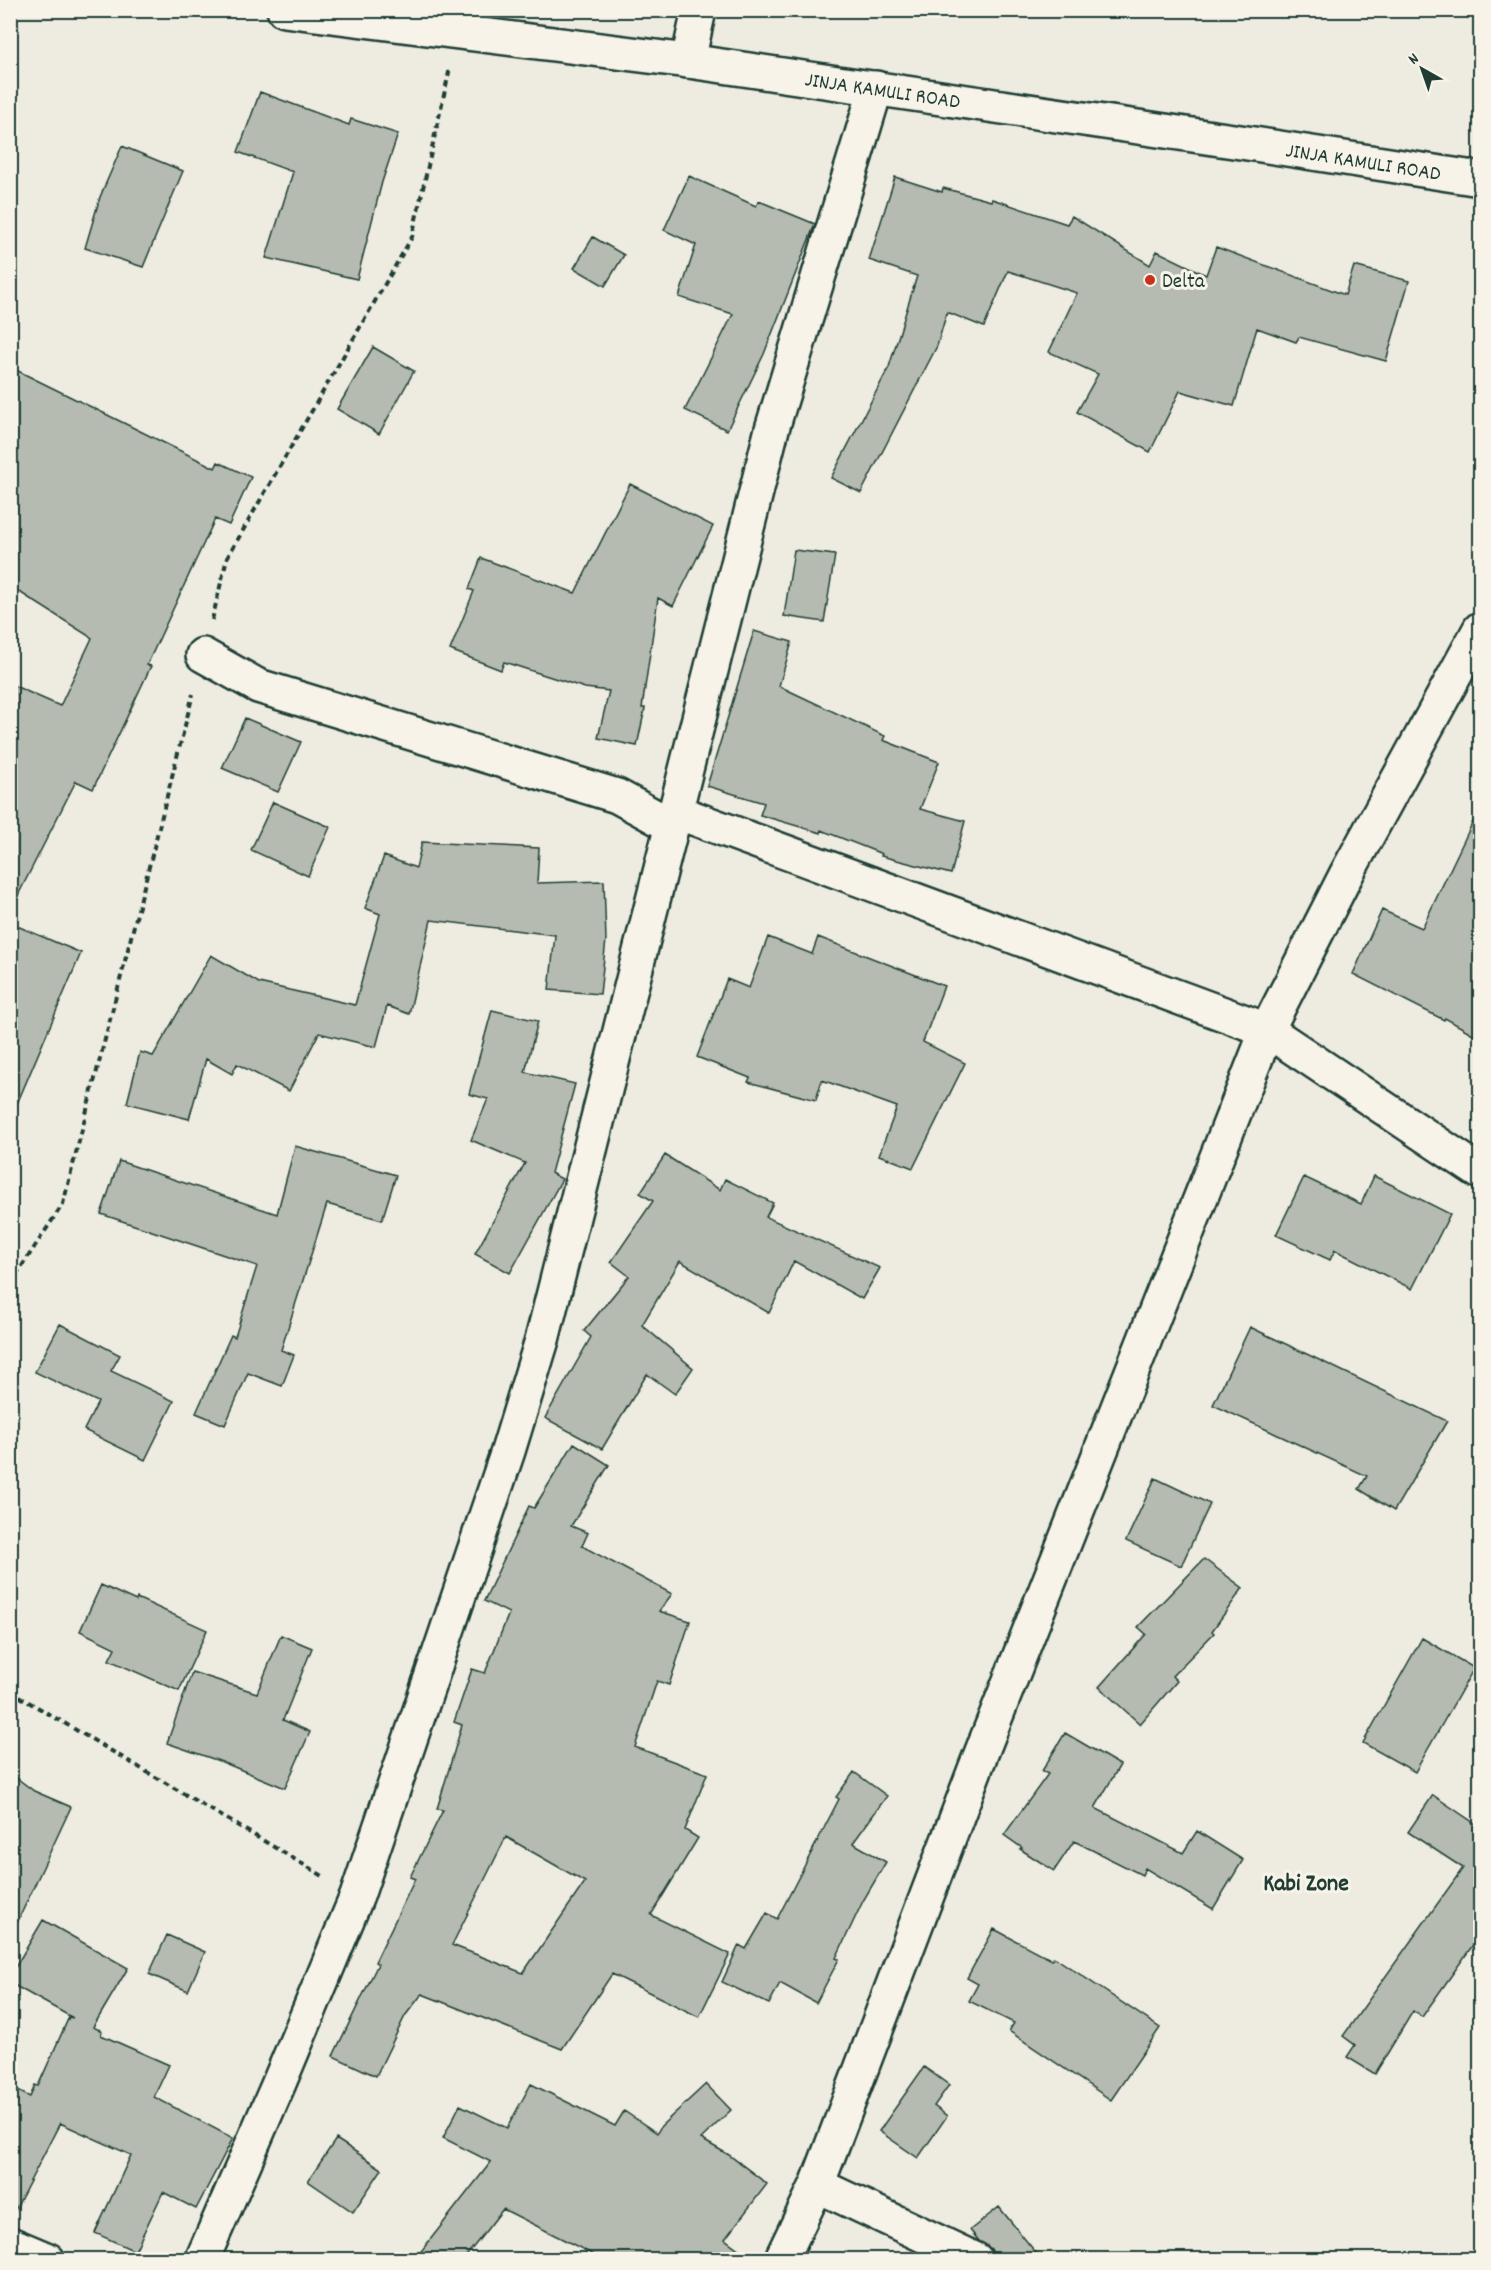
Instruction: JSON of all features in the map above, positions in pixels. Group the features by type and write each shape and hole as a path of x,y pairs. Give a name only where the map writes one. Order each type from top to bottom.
{"street":[{"name":"JINJA KAMULI ROAD","path":"284,10 688,61 1480,179"},
{"path":"688,61 699,10"},
{"path":"202,2259 357,1896 508,1450 542,1340 772,429 876,88"},
{"path":"781,2259 817,2185 990,1731 1267,1030 1347,873 1480,629"},
{"path":"202,655 258,687 617,796 675,819 1267,1030 1480,1172"},
{"path":"817,2185 976,2259"},
{"path":"10,2244 48,2259"}],"path":[{"path":"10,1691 357,1896"}],"building":[{"path":"260,92 349,125 351,119 398,134 382,182 357,279 266,258 293,172 238,152"},
{"path":"122,146 183,171 143,267 85,248 100,197"},
{"path":"689,176 756,206 759,201 815,224 764,354 727,430 685,410 733,314 679,297 696,245 664,230"},
{"path":"895,177 942,192 943,188 991,201 992,199 1067,224 1072,216 1150,265 1157,251 1206,275 1216,247 1345,295 1354,266 1409,281 1386,361 1299,337 1296,342 1257,328 1234,406 1180,391 1150,452 1077,412 1098,374 1049,352 1077,293 1008,271 984,327 947,312 937,346 861,493 831,478 889,367 917,276 869,260"},
{"path":"593,237 624,255 605,286 574,268"},
{"path":"373,347 414,371 379,434 337,409"},
{"path":"10,367 215,468 218,462 251,477 229,525 215,519 147,665 151,666 93,789 76,781 10,911 10,684 60,706 92,638 10,586"},
{"path":"630,484 713,526 673,606 658,598 642,708 645,708 637,746 598,738 609,691 585,688 504,662 501,670 450,650 474,591 469,589 481,558 575,593"},
{"path":"794,550 835,555 824,622 784,616"},
{"path":"754,631 792,642 779,686 885,736 883,740 939,762 920,809 965,821 951,874 881,856 882,854 821,830 821,833 760,815 764,803 707,786"},
{"path":"245,718 301,742 278,792 222,768"},
{"path":"273,802 330,827 308,876 251,850"},
{"path":"1480,807 1480,1038 1445,1018 1444,1020 1353,974 1382,910 1422,928"},
{"path":"422,842 539,848 537,883 604,881 606,940 600,994 549,990 555,935 431,920 409,1014 387,1006 376,1047 319,1033 289,1091 237,1064 232,1074 206,1059 189,1119 127,1103 140,1052 153,1056 211,955 259,983 355,1005 380,914 365,908 384,856 416,868"},
{"path":"10,923 81,953 11,1118 10,1118"},
{"path":"768,937 812,954 818,937 944,986 923,1042 965,1063 913,1168 879,1155 897,1107 822,1080 816,1100 748,1082 750,1078 697,1057 727,979 749,988"},
{"path":"492,1010 538,1021 525,1072 575,1084 551,1173 562,1179 510,1273 475,1254 525,1163 471,1140 488,1099 469,1094"},
{"path":"295,1146 396,1175 382,1220 327,1204 281,1350 294,1355 282,1386 248,1373 225,1425 196,1413 231,1335 235,1337 257,1266 101,1214 119,1161 277,1214"},
{"path":"665,1155 720,1190 725,1179 773,1203 766,1217 880,1268 862,1299 794,1261 769,1313 680,1261 642,1325 693,1368 675,1394 647,1374 602,1449 545,1418 591,1337 584,1331 629,1276 611,1262 653,1201 640,1193"},
{"path":"1374,1176 1450,1214 1412,1289 1335,1250 1330,1260 1276,1235 1304,1177 1361,1204"},
{"path":"60,1324 120,1355 111,1371 174,1401 145,1460 84,1430 98,1402 35,1372"},
{"path":"1250,1327 1447,1421 1394,1511 1359,1489 1367,1476 1213,1405"},
{"path":"574,1443 609,1465 571,1526 588,1533 582,1546 672,1594 659,1611 690,1621 669,1685 657,1681 635,1747 707,1774 685,1830 698,1838 651,1915 730,1954 699,2017 612,1974 562,2049 422,1994 405,2016 376,2076 333,2056 378,1964 375,1962 415,1879 410,1877 443,1810 437,1809 462,1725 454,1722 472,1669 485,1673 509,1613 484,1601 529,1506 534,1508","holes":["506,1837 585,1882 523,1973 452,1945"]},
{"path":"1155,1478 1210,1504 1181,1566 1126,1541"},
{"path":"1204,1559 1243,1588 1212,1631 1214,1633 1172,1676 1177,1681 1140,1724 1099,1687 1146,1634 1138,1627"},
{"path":"101,1585 136,1601 137,1598 207,1630 179,1691 109,1660 115,1648 80,1631"},
{"path":"281,1635 312,1648 283,1720 310,1732 285,1788 222,1762 167,1743 192,1672 257,1693"},
{"path":"1422,1638 1474,1668 1415,1772 1363,1743"},
{"path":"1065,1733 1120,1765 1095,1808 1183,1853 1197,1831 1243,1860 1213,1909 1145,1868 1142,1875 1074,1841 1054,1871 1020,1849 1022,1848 1004,1835 1048,1774 1042,1771"},
{"path":"854,1772 887,1796 853,1843 886,1862 863,1901 836,1958 839,1959 816,2003 780,1983 769,2004 722,1982 739,1945 746,1949 767,1913 777,1919 839,1799 836,1797"},
{"path":"10,1773 34,1791 71,1807 10,1938"},
{"path":"1433,1795 1480,1827 1480,1935 1422,2017 1413,2011 1375,2074 1347,2057 1355,2045 1343,2036 1463,1868 1408,1832"},
{"path":"43,1920 128,1968 93,2027 102,2031 101,2035 169,2065 154,2097 233,2138 196,2209 163,2192 135,2251 95,2233 131,2155 60,2123 10,2220 10,2087 30,2097 35,2085 38,2086 69,2017 73,2018 10,1983 10,1976"},
{"path":"994,1929 1052,1960 1054,1957 1160,2028 1111,2100 1009,2031 1014,2023 969,2001 978,1984 967,1978"},
{"path":"167,1935 205,1952 188,1991 149,1974"},
{"path":"924,2067 949,2085 934,2106 947,2116 918,2158 879,2131"},
{"path":"531,2084 615,2126 624,2111 657,2133 661,2126 706,2084 731,2110 701,2139 729,2155 767,2184 725,2239 752,2259 602,2259 503,2209 464,2259 415,2259 491,2162 443,2138 460,2105 507,2128"},
{"path":"336,2139 382,2169 353,2212 308,2181"},
{"path":"999,2207 1041,2259 995,2259 991,2249 979,2241 970,2230"}],"place":[{"name":"Delta","path":"1150,280"}],"district":[{"name":"Kabi Zone","path":"1306,1882"}]}
